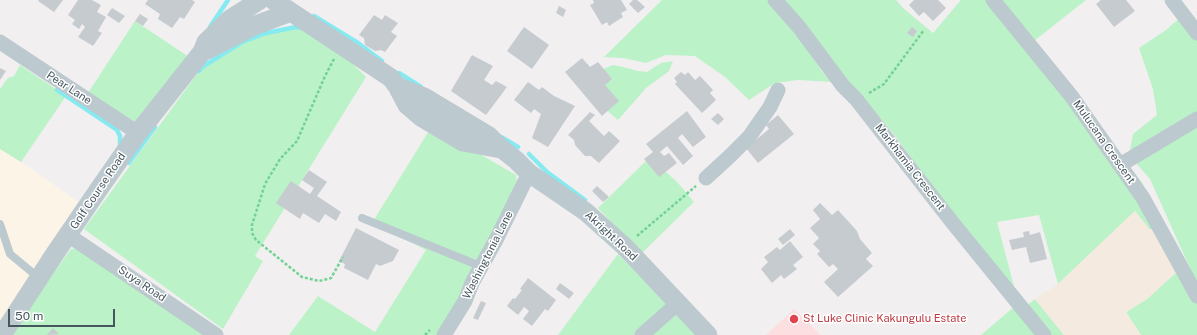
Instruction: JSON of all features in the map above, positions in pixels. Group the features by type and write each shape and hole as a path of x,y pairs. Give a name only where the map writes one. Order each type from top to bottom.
{"street":[{"path":"230,19 242,0"},
{"name":"Golf Course Road","path":"2,335 138,133 202,52 206,42 230,19 260,0"},
{"path":"273,0 342,46"},
{"name":"Markhamia Crescent","path":"775,0 799,27 843,86 856,99 979,256 1044,335"},
{"name":"Mulucana Crescent","path":"993,0 1072,98 1143,198 1197,296"},
{"path":"1172,0 1197,33"},
{"name":"Golf Course Road","path":"202,52 256,25 291,12"},
{"name":"Pear Lane","path":"0,42 138,133"},
{"name":"Akright Road","path":"342,46 391,78 397,86 424,97 489,136 529,173 586,212 625,247 708,335"},
{"path":"706,178 749,137 770,107 778,90"},
{"path":"1120,165 1197,120"},
{"name":"Washingtonia Lane","path":"444,335 465,301 480,266 497,238 529,173"},
{"name":"Suya Road","path":"68,235 216,335"},
{"path":"642,335 678,302"}],"lane":[{"path":"362,218 480,266"},
{"path":"0,224 10,254 39,278"}],"path":[{"path":"856,99 863,98 884,84 924,30"},
{"path":"342,46 325,76 297,141 280,159 266,184 252,225 252,233 256,240 302,277 319,281 331,278 343,257"},
{"path":"625,247 706,178"}],"shaded area":[{"path":"0,149 32,169 78,202 0,323"},
{"name":"St Luke Clinic Kakungulu Estate","path":"794,309 821,335 766,335"}],"green space":[{"path":"662,0 770,0 800,38 823,73 833,82 798,80 775,83 749,100 725,77 695,56 666,55 646,63 623,58 604,57"},
{"path":"783,0 896,0 903,8 933,33 961,0 989,0 1141,181 1146,190 1159,225 1150,230 1135,211 1058,284 1039,215 997,222 1016,294 948,208 896,137 863,97 829,71"},
{"path":"999,0 1086,0 1034,41"},
{"path":"1183,15 1197,33 1197,284 1150,179 1129,155 1133,134 1157,115 1153,89 1139,48 1166,30"},
{"path":"135,21 189,57 136,123 88,93"},
{"path":"300,26 349,60 366,77 255,256 263,261 223,329 84,229 202,67 252,36 284,28"},
{"path":"673,61 669,71 646,88 618,120 595,100 603,69 613,65 647,72 661,63"},
{"path":"20,65 66,96 21,162 0,149 0,89 8,78 14,76"},
{"path":"432,126 516,175 517,184 443,335 289,335 318,296 375,332 426,250 372,223"},
{"path":"650,157 678,183 694,202 641,254 598,208"},
{"path":"80,248 208,335 13,335 48,280 71,249"},
{"path":"618,254 694,331 698,335 558,335"},
{"path":"1180,269 1197,299 1197,335 1141,335 1126,312 1147,299"},
{"path":"1035,299 1064,335 1050,335 1026,306"},
{"path":"1015,306 1040,335 981,335"}],"sand":[{"path":"1135,211 1150,230 1159,225 1180,269 1147,299 1126,312 1141,335 1064,335 1035,299 1058,284"}],"building":[{"path":"63,0 54,12 38,1"},
{"path":"78,0 92,0 101,5 97,12 106,17 98,31 102,33 93,46 78,37 85,27 82,24 79,29 72,24 75,20 68,15"},
{"path":"148,0 192,0 195,2 184,19 180,17 172,28 158,19 160,14 145,4"},
{"path":"593,0 621,0 627,10 621,13 623,17 609,26 607,22 602,25 590,5 594,3"},
{"path":"633,0 637,0 645,7 638,13 629,4"},
{"path":"914,0 938,0 946,8 933,21 924,12 919,16 909,5"},
{"path":"1101,0 1126,0 1135,11 1114,27 1096,4"},
{"path":"559,6 566,10 563,17 556,13"},
{"path":"112,8 125,16 119,23 107,15"},
{"path":"140,14 148,19 143,26 135,21"},
{"path":"374,15 382,20 385,15 398,23 391,32 397,36 385,52 381,50 375,51 365,45 364,38 359,35"},
{"path":"524,27 549,45 532,69 507,51"},
{"path":"912,27 917,31 913,37 907,33"},
{"path":"472,55 493,66 484,80 492,85 496,81 507,87 486,115 451,91"},
{"path":"582,58 590,67 598,62 612,79 605,85 619,101 602,116 565,72"},
{"path":"0,68 6,71 0,80"},
{"path":"681,72 685,75 688,72 695,80 700,76 713,90 710,93 716,100 702,113 675,84 677,82 674,78"},
{"path":"528,82 539,90 542,87 554,96 575,106 548,147 532,138 541,114 534,109 531,113 514,100"},
{"path":"687,111 706,137 693,147 682,134 678,138 693,156 683,165 667,146 660,152 664,156 669,153 677,163 659,177 644,159 653,152 646,144"},
{"path":"590,112 595,115 589,121 604,136 609,131 620,141 599,163 591,156 585,156 575,145 574,140 568,135"},
{"path":"718,113 724,119 718,125 711,119"},
{"path":"778,115 794,134 758,163 746,148 769,129 766,125"},
{"path":"309,170 327,182 317,196 341,212 336,221 325,214 319,223 303,213 300,219 276,203 291,181 310,194 314,188 302,180"},
{"path":"597,186 609,197 603,202 592,191"},
{"path":"820,203 832,215 838,210 857,231 860,239 872,253 866,259 873,266 838,297 824,282 838,269 833,264 829,267 817,254 820,251 813,244 819,238 810,228 820,219 813,210"},
{"path":"356,228 399,250 393,261 380,266 376,264 368,280 344,268 345,264 339,261"},
{"path":"790,229 795,235 783,245 778,239"},
{"path":"1029,231 1030,235 1040,232 1047,259 1030,263 1026,247 1012,250 1009,240 1024,237 1023,232"},
{"path":"790,241 803,257 793,265 797,269 784,279 781,275 772,283 761,269 768,262 764,257 777,247 780,250"},
{"path":"528,278 556,300 548,311 545,309 532,326 523,319 529,311 524,307 518,315 507,306 522,290 520,289"},
{"path":"560,283 574,293 569,299 556,289"},
{"path":"481,301 486,303 478,320 473,318"},
{"path":"53,328 59,334 47,335"}],"waterway":[{"path":"210,27 228,0"},
{"path":"314,16 358,43 382,61"},
{"path":"199,71 202,67 242,42 266,33 296,27 302,28"},
{"path":"399,73 421,87"},
{"path":"57,90 117,130 120,136 120,145"},
{"path":"129,163 155,127"},
{"path":"501,137 518,147"},
{"path":"529,154 547,172 585,200"}],"place":[{"name":"St Luke Clinic Kakungulu Estate","path":"794,319"}]}
